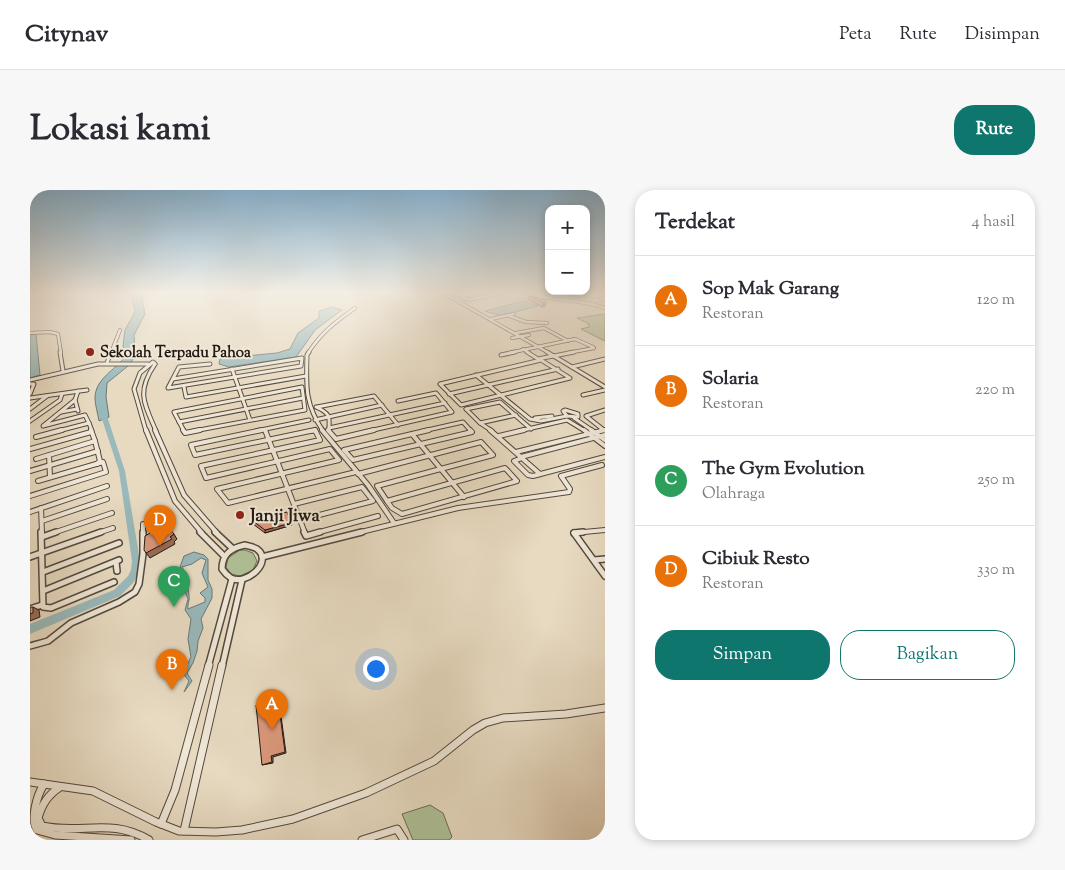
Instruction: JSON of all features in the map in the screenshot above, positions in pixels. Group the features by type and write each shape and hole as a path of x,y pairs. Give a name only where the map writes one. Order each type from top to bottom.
{"street":[{"path":"333,323 319,336 307,355 308,402 314,419 325,435 381,502 394,523"},
{"path":"500,323 584,372 605,388"},
{"path":"537,324 544,323"},
{"path":"537,324 568,341"},
{"path":"517,333 544,328"},
{"path":"107,364 120,330"},
{"path":"30,333 50,332 58,334 63,371"},
{"path":"512,338 529,335"},
{"path":"549,336 557,335"},
{"path":"501,356 523,349 577,339 594,348 538,359 523,349"},
{"path":"173,379 302,358 302,366 184,387 168,388 179,368 210,364 213,372"},
{"path":"573,366 605,359"},
{"path":"541,360 558,369 570,378 461,405 440,384 541,360"},
{"path":"30,380 63,371 107,364 148,364 153,362 155,364 141,388 144,404 184,495 204,520 232,548"},
{"path":"148,364 136,381 134,390 137,406 174,500 195,527 224,556"},
{"path":"232,369 250,420"},
{"path":"449,394 558,369"},
{"path":"478,374 530,419 541,421 565,415 576,417 602,434"},
{"path":"184,387 186,397 306,376"},
{"path":"30,384 34,384 30,396 48,396 88,390"},
{"path":"302,387 303,398 305,410 185,434 174,412 176,410 302,387"},
{"path":"584,395 605,388"},
{"path":"43,435 43,426 75,400 78,391"},
{"path":"398,401 436,393 452,411 451,413 340,439 334,438 329,428 331,424 329,416 325,411 316,407 374,396 398,425"},
{"path":"30,421 32,417 60,400 62,394"},
{"path":"30,409 48,396"},
{"path":"179,422 303,398"},
{"path":"58,413 78,410 75,400"},
{"path":"531,428 499,402 466,409 540,474"},
{"path":"329,428 444,403"},
{"path":"314,419 382,405"},
{"path":"565,415 562,411 570,410 578,414 576,417"},
{"path":"605,410 586,416 602,434 605,446"},
{"path":"43,426 85,415 98,451 100,461 97,464"},
{"path":"480,423 516,415"},
{"path":"309,420 190,445 195,455 315,430 320,440 201,466 206,478 330,450 339,460 219,488 217,491 228,502 341,475 373,470 482,442 493,455 377,486 387,501 392,508 402,514 517,481 505,468 387,501"},
{"path":"522,421 542,426"},
{"path":"499,436 571,421 589,434"},
{"path":"463,422 472,432 420,444 353,460 344,450 463,422"},
{"path":"36,437 89,423"},
{"path":"264,430 306,536 378,516"},
{"path":"30,449 91,432"},
{"path":"412,434 464,497"},
{"path":"516,452 589,434 602,434"},
{"path":"602,434 514,461 528,475 533,476 605,457"},
{"path":"36,458 95,441"},
{"path":"30,471 98,451"},
{"path":"49,455 50,477"},
{"path":"30,496 106,472 104,462 38,481"},
{"path":"262,557 458,508 569,492 570,489 561,476 602,465"},
{"path":"30,512 107,486"},
{"path":"294,504 362,487 373,501 300,520"},
{"path":"42,521 107,499"},
{"path":"41,508 44,607"},
{"path":"42,537 112,513"},
{"path":"195,527 204,520"},
{"path":"30,646 48,641 71,623 119,602 135,592 139,584 144,554 143,524"},
{"path":"30,557 113,528"},
{"path":"605,530 574,533 603,569 605,576"},
{"path":"43,572 119,543"},
{"path":"245,545 256,548 262,557 260,568 255,574 242,580 232,579 226,575 222,569 224,556 232,548 245,545"},
{"path":"594,560 605,559"},
{"path":"43,591 117,561 117,571"},
{"path":"161,824 175,790 232,579"},
{"path":"184,831 242,580"},
{"path":"30,609 44,607 114,582"},
{"path":"30,782 99,793 161,824 184,831 216,831 254,827 280,823 322,811 375,790 434,761 484,723 498,719 561,715 605,708"},
{"path":"44,784 40,790 34,811 33,824 41,833 53,838 115,838 131,840"},
{"path":"60,786 44,802 38,818 42,826 53,830 110,826 142,834 149,840"},
{"path":"362,840 397,828 404,840"}],"green space":[{"path":"605,323 605,341 581,329 589,327 589,324"},
{"path":"240,550 253,553 257,561 253,570 240,576 231,574 226,567 228,558"},
{"path":"430,805 443,813 452,837 449,840 413,840 402,814"}],"water":[{"path":"129,323 140,323 134,335 135,357 128,366 107,383 106,397 109,417 99,421 95,401 96,391 106,375 125,357 123,346 125,330"},
{"path":"312,323 324,323 315,330 296,357 229,367 219,364 220,359 277,353 290,349 298,333"},
{"path":"36,334 40,375 30,378 30,335"},
{"path":"194,552 204,555 208,559 208,580 212,589 212,598 201,619 203,628 193,663 187,673 192,681 184,692 189,681 183,673 191,657 188,639 191,619 185,610 188,599 184,589 186,578 180,567 184,556","holes":["201,558 206,560 202,573 208,587 200,593 205,598 205,602 188,609 188,577 182,567 192,564"]}],"building":[{"path":"287,512 291,523 265,530 253,521"},
{"path":"162,526 164,528 167,526 174,534 170,537 172,539 146,553 144,550 145,536"},
{"path":"30,607 33,607 33,613 30,614"},
{"path":"278,699 285,752 271,756 272,762 262,765 256,705"}],"waterway":[{"path":"30,629 117,593 131,579 135,570 136,561 122,471 102,410"}],"place":[{"name":"Sekolah Terpadu Pahoa","path":"90,352"},
{"name":"Janji Jiwa","path":"240,515"},
{"name":"Cibiuk Resto","path":"160,546"},
{"name":"The Gym Evolution","path":"174,607"},
{"name":"Solaria","path":"172,690"},
{"name":"Sop Mak Garang","path":"272,730"}]}
